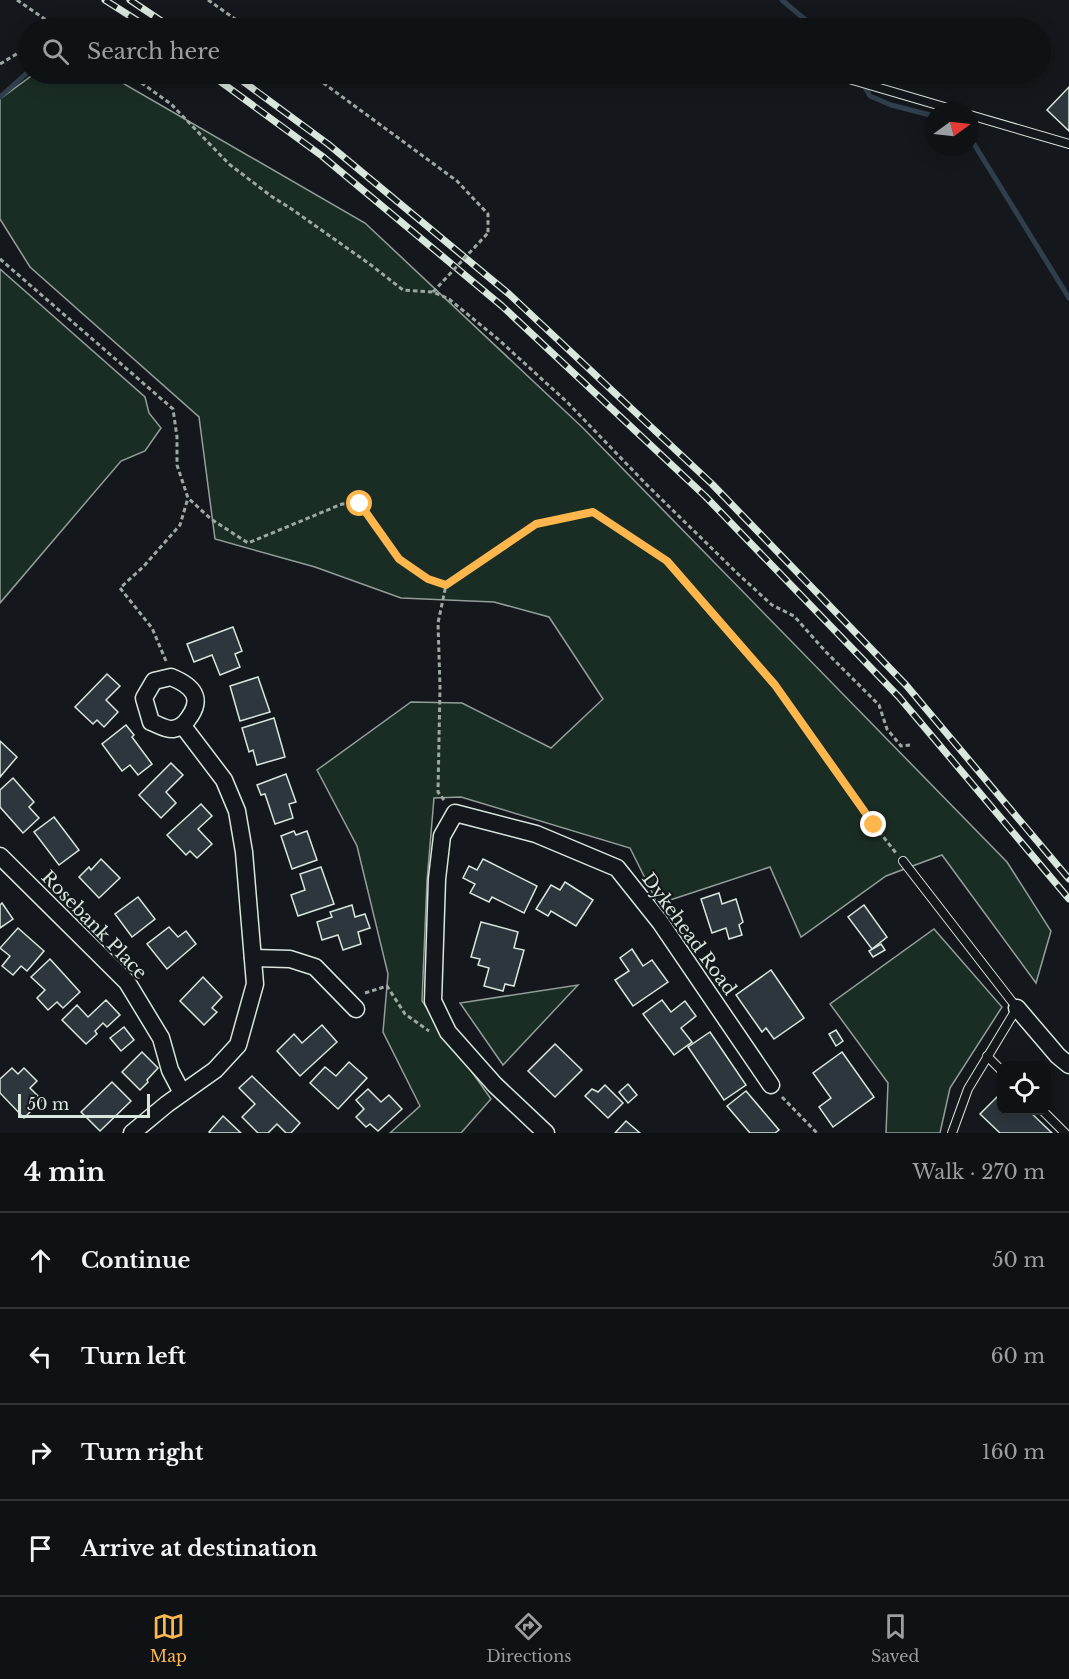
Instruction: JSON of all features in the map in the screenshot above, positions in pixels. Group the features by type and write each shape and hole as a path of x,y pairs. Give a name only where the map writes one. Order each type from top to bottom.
{"street":[{"path":"171,677 187,683 195,696 195,710 183,726 170,730 151,722 144,698 154,681 171,677"},
{"path":"132,1133 166,1104 214,1070 238,1045 255,984 244,852 237,811 224,780 183,726"},
{"path":"455,813 442,836 433,1001 448,1032 495,1085 546,1133"},
{"name":"Dykehead Road","path":"455,813 536,834 617,868 660,922 771,1085"},
{"name":"Rosebank Place","path":"0,856 127,982 161,1038 170,1070 182,1093"},
{"path":"253,958 290,960 315,967 351,1004"},
{"path":"1017,1008 1058,1056 1069,1065"}],"lane":[{"path":"866,84 927,102"},
{"path":"979,118 1069,144"},
{"path":"903,861 1017,1008 968,1089 952,1133"},
{"path":"987,1056 997,1066"},
{"path":"1047,1115 1065,1133"}],"path":[{"path":"17,0 43,18"},
{"path":"208,0 234,18"},
{"path":"0,64 18,53"},
{"path":"143,84 171,104 229,164 271,196 371,265 403,290 433,292 449,299 499,340 567,402 738,574 772,605 794,616 879,705 887,729 901,746 910,745"},
{"path":"325,84 457,181 488,214 488,233 433,292"},
{"path":"0,259 173,409 177,437 177,465 188,498 211,519 248,543 342,504 360,504 399,559 428,579 446,585"},
{"path":"171,677 152,628 120,588 143,567 180,525 188,498"},
{"path":"455,813 438,792 440,687 438,623 446,585 536,524 593,512 667,561 775,685 874,825 903,861"},
{"path":"351,1004 387,986 405,1014 428,1032 448,1032"},
{"path":"771,1085 817,1133"}],"green space":[{"path":"20,84 124,84 365,223 583,428 1007,862 1051,931 1036,983 942,855 886,876 801,937 770,867 658,904 630,848 461,797 434,798 427,881 422,1001 491,1099 461,1133 390,1133 420,1106 383,1032 388,974 357,846 317,770 411,702 462,703 551,748 603,699 549,617 494,602 401,598 315,567 215,539 199,417 30,267 0,219 0,99"},
{"path":"0,269 145,397 149,413 161,428 145,451 121,461 0,603"},
{"path":"934,929 1002,1007 950,1088 940,1133 886,1133 888,1083 830,1004"},
{"path":"578,985 503,1065 460,1003"}],"building":[{"path":"1069,87 1069,131 1047,110"},
{"path":"233,627 242,651 235,654 240,667 220,675 212,655 194,662 187,644"},
{"path":"107,674 120,686 106,700 118,712 104,727 97,720 93,724 75,707"},
{"path":"258,677 270,712 240,721 230,686"},
{"path":"274,718 285,757 257,765 253,750 249,752 242,728"},
{"path":"126,725 152,764 138,775 130,765 122,771 102,744"},
{"path":"0,741 17,757 0,777"},
{"path":"171,763 183,775 166,792 176,803 161,818 139,795"},
{"path":"286,774 296,802 289,804 293,818 275,824 265,794 261,795 257,785"},
{"path":"13,778 34,802 29,807 39,818 23,833 0,807 0,790"},
{"path":"201,804 212,816 198,829 212,844 197,858 190,851 186,855 167,835"},
{"path":"54,817 79,850 59,865 34,832"},
{"path":"294,831 296,835 307,831 317,860 292,869 281,836"},
{"path":"101,859 120,878 99,898 79,877 89,867 91,870"},
{"path":"483,859 537,886 524,913 492,897 489,902 470,893 475,884 463,878 469,866 477,870"},
{"path":"321,867 334,904 298,916 291,895 305,890 300,874"},
{"path":"565,882 593,900 576,926 551,911 548,916 536,909 551,885 560,890"},
{"path":"719,893 722,904 736,899 743,922 739,925 742,935 729,939 726,928 712,933 701,899"},
{"path":"138,897 155,919 132,937 115,914"},
{"path":"2,903 13,919 0,928 0,905"},
{"path":"352,905 355,917 365,914 370,928 358,932 361,944 343,950 338,935 322,940 317,922 332,917 330,912"},
{"path":"864,905 887,937 872,949 848,917"},
{"path":"481,922 518,932 514,948 524,950 514,986 505,984 503,991 484,986 489,968 478,965 480,959 471,957"},
{"path":"169,927 178,937 186,931 196,944 167,969 147,944"},
{"path":"18,928 44,951 27,971 21,966 13,975 2,966 10,956 0,948"},
{"path":"881,944 885,950 873,957 869,951"},
{"path":"632,949 643,966 652,960 668,982 633,1006 615,980 629,971 620,958"},
{"path":"50,959 80,992 63,1008 57,1002 48,1010 37,998 45,990 31,977"},
{"path":"771,970 804,1018 774,1039 766,1028 762,1032 736,995"},
{"path":"203,977 222,997 212,1008 217,1012 204,1025 180,1001"},
{"path":"106,1000 120,1015 107,1027 103,1023 95,1031 97,1034 86,1044 62,1020 77,1005 88,1017"},
{"path":"662,1000 671,1012 685,1001 696,1016 681,1028 692,1042 674,1055 643,1014"},
{"path":"322,1025 337,1042 300,1076 277,1051 294,1034 302,1043"},
{"path":"124,1027 134,1040 121,1051 110,1038"},
{"path":"836,1030 843,1041 836,1046 829,1034"},
{"path":"710,1032 746,1085 724,1100 688,1047"},
{"path":"555,1044 582,1070 555,1097 528,1071"},
{"path":"142,1052 158,1068 140,1090 122,1072"},
{"path":"842,1052 874,1097 833,1127 819,1107 831,1098 813,1073"},
{"path":"349,1062 367,1078 338,1109 310,1083 325,1067 336,1076"},
{"path":"12,1068 18,1074 24,1068 37,1081 30,1088 42,1100 24,1118 0,1093 0,1079"},
{"path":"252,1076 300,1123 291,1133 286,1133 277,1124 268,1133 258,1133 242,1117 255,1104 239,1088"},
{"path":"112,1082 131,1101 100,1131 81,1112"},
{"path":"628,1084 637,1095 628,1103 619,1092"},
{"path":"605,1085 623,1103 608,1118 585,1096 592,1089 598,1092"},
{"path":"368,1089 381,1102 389,1095 402,1109 378,1131 370,1124 366,1127 356,1117 364,1109 356,1100"},
{"path":"746,1091 779,1130 775,1133 750,1133 727,1106"},
{"path":"997,1097 997,1115 1033,1115 1052,1133 1000,1133 980,1114"},
{"path":"223,1116 241,1133 209,1132"},
{"path":"626,1121 640,1133 615,1133"}],"waterway":[{"path":"782,0 803,18"},
{"path":"0,97 18,81"},
{"path":"863,84 870,96 891,105 925,114"},
{"path":"979,152 1069,298"}],"railway":[{"path":"105,0 133,18"},
{"path":"130,0 157,18"},
{"path":"224,84 322,156 502,306 705,496 899,697 1069,899"},
{"path":"247,84 328,144 509,294 712,484 906,685 1069,879"}],"route":[{"path":"360,504 399,559 428,579 446,585 536,524 593,512 667,561 775,685 874,825"}]}
